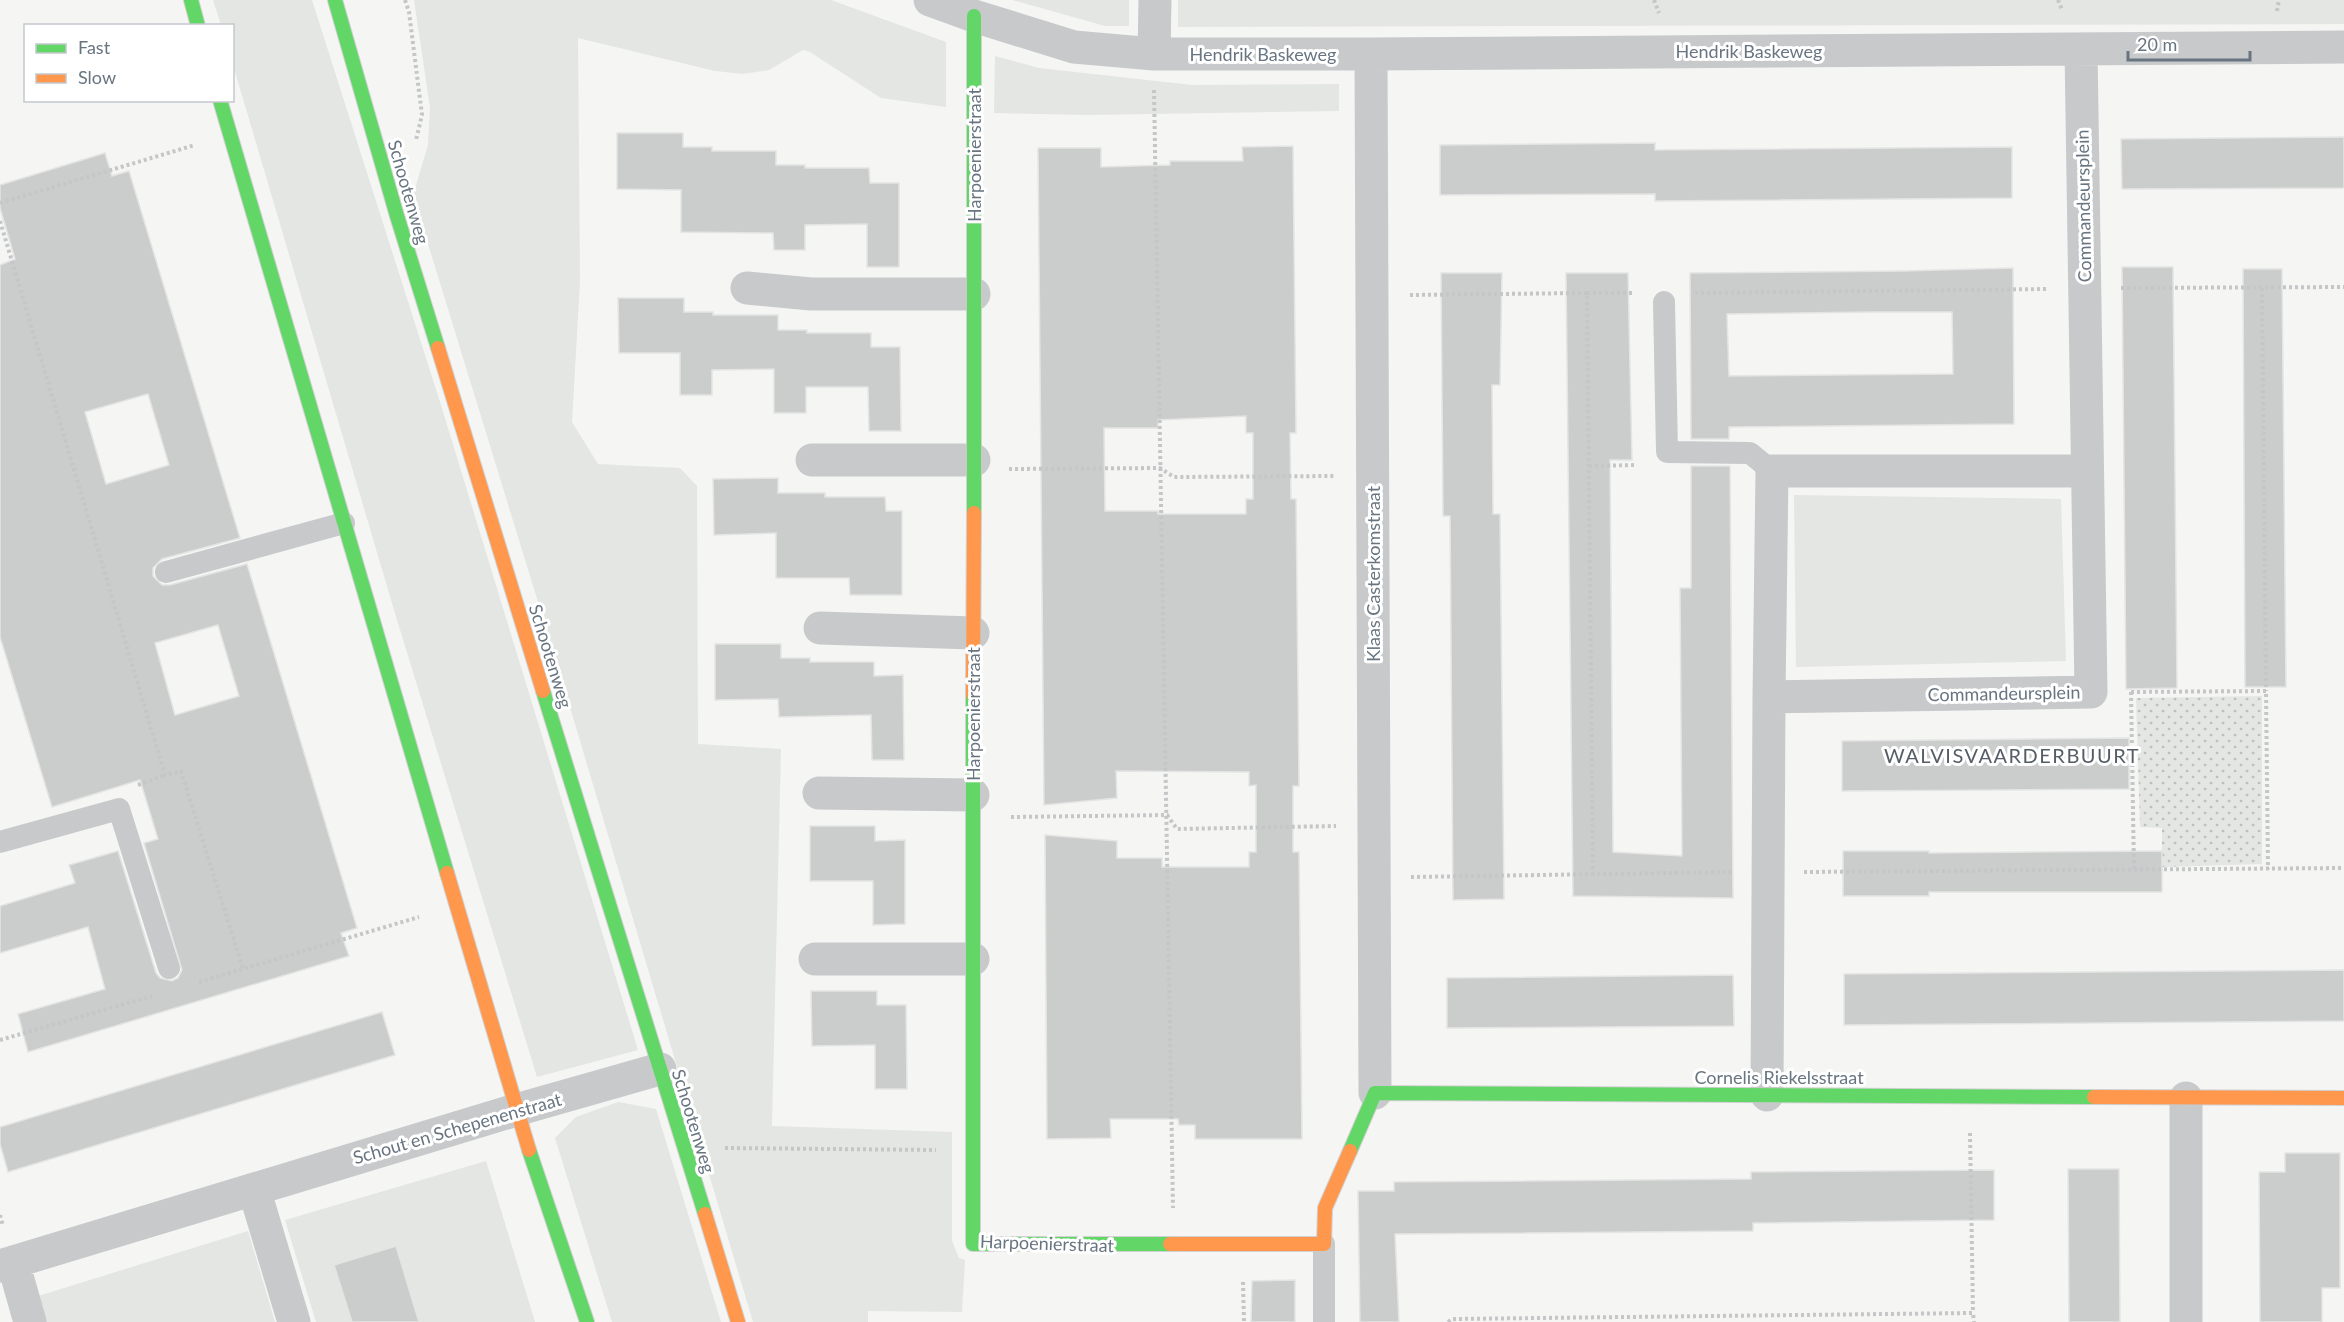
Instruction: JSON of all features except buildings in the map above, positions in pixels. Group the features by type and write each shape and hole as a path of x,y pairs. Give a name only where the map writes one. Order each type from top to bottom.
{"street":[{"path":"191,0 197,24"},
{"name":"Schootenweg","path":"335,0 397,216 738,1322"},
{"name":"Hendrik Baskeweg","path":"930,0 1074,47 1154,54 2344,47"},
{"path":"1154,54 1155,0"},
{"name":"Harpoenierstraat","path":"974,16 972,1244 1324,1244"},
{"name":"Commandeursplein","path":"1769,697 2091,692 2081,49"},
{"name":"Klaas Casterkomstraat","path":"1371,54 1375,1093"},
{"path":"221,102 516,1110 587,1322"},
{"path":"747,288 811,294 974,294"},
{"path":"812,460 974,460"},
{"path":"1767,1095 1772,471 2087,471"},
{"name":"Harpoenierstraat","path":"820,628 973,633"},
{"name":"Harpoenierstraat","path":"819,793 973,795"},
{"path":"815,959 973,959"},
{"name":"Schout en Schepenenstraat","path":"30,1322 6,1264 516,1110 660,1069"},
{"path":"1324,1244 1325,1208 1375,1093"},
{"name":"Cornelis Riekelsstraat","path":"1375,1093 2344,1098"},
{"path":"2186,1098 2186,1322"},
{"path":"254,1189 294,1322"}],"lane":[{"path":"1664,302 1667,452 1750,453 1772,471"},
{"path":"166,572 344,523"},
{"path":"0,842 119,809 169,968"},
{"path":"1324,1244 1324,1322"}],"path":[{"path":"405,0 409,12 422,115 413,149"},
{"path":"1154,54 1174,1245"},
{"path":"0,203 230,134"},
{"path":"0,221 165,775 181,771 243,969"},
{"path":"1372,296 1658,293 1664,302 1670,293 2344,287"},
{"path":"2262,288 2268,868"},
{"path":"1587,293 1593,874"},
{"path":"1589,466 1647,465 1667,452"},
{"path":"974,460 1012,469 1161,468 1174,477 1373,476"},
{"path":"2091,692 2266,691"},
{"path":"2131,692 2134,869"},
{"path":"973,795 1001,817 1167,815"},
{"path":"1167,815 1177,829 1374,826"},
{"path":"1374,877 2344,868"},
{"path":"198,982 456,906"},
{"path":"0,1040 154,995"},
{"path":"1970,1096 1974,1322"},
{"path":"685,1153 721,1148 972,1151"},
{"path":"1448,1322 1452,1319 1974,1313"}],"shaded area":[{"path":"213,0 312,0 440,402 638,1050 537,1077 394,610 234,68 234,24 221,24"},
{"path":"414,0 831,0 946,42 946,107 881,98 810,52 803,50 769,70 743,74 715,71 578,38 580,281 572,422 598,464 680,468 697,486 698,744 781,749 772,1126 952,1132 952,1241 959,1258 965,1260 962,1312 868,1311 868,1322 753,1322 558,667 413,195 428,145 430,108"},
{"path":"1012,0 1129,0 1129,26 1105,26"},
{"path":"1178,0 2344,0 2344,24 1178,27"},
{"path":"995,56 1039,68 1192,85 1339,84 1339,111 1088,115 994,113"},
{"path":"1794,495 2061,499 2066,661 1796,667"},
{"path":"2262,696 2262,864 2162,867 2162,828 2140,827 2136,698"},
{"path":"618,1102 656,1109 721,1322 612,1322 555,1138 576,1117"},
{"path":"486,1161 535,1322 316,1322 285,1220"},
{"path":"248,1231 275,1322 43,1322 35,1297"}],"traffic: fast":[{"path":"191,0 197,24"},
{"path":"335,0 397,216 438,348"},
{"path":"974,16 974,513"},
{"path":"221,102 447,873"},
{"path":"543,691 705,1214"},
{"path":"973,694 973,1244 1170,1244"},
{"path":"1350,1151 1375,1093 2094,1097"},
{"path":"529,1150 587,1322"}],"traffic: slow":[{"path":"438,348 543,691"},
{"path":"973,694 974,513"},
{"path":"447,873 529,1150"},
{"path":"2094,1097 2344,1098"},
{"path":"1170,1244 1324,1244 1325,1208 1350,1151"},
{"path":"705,1214 738,1322"}],"district":[{"name":"WALVISVAARDERBUURT","path":"2012,755"}]}
